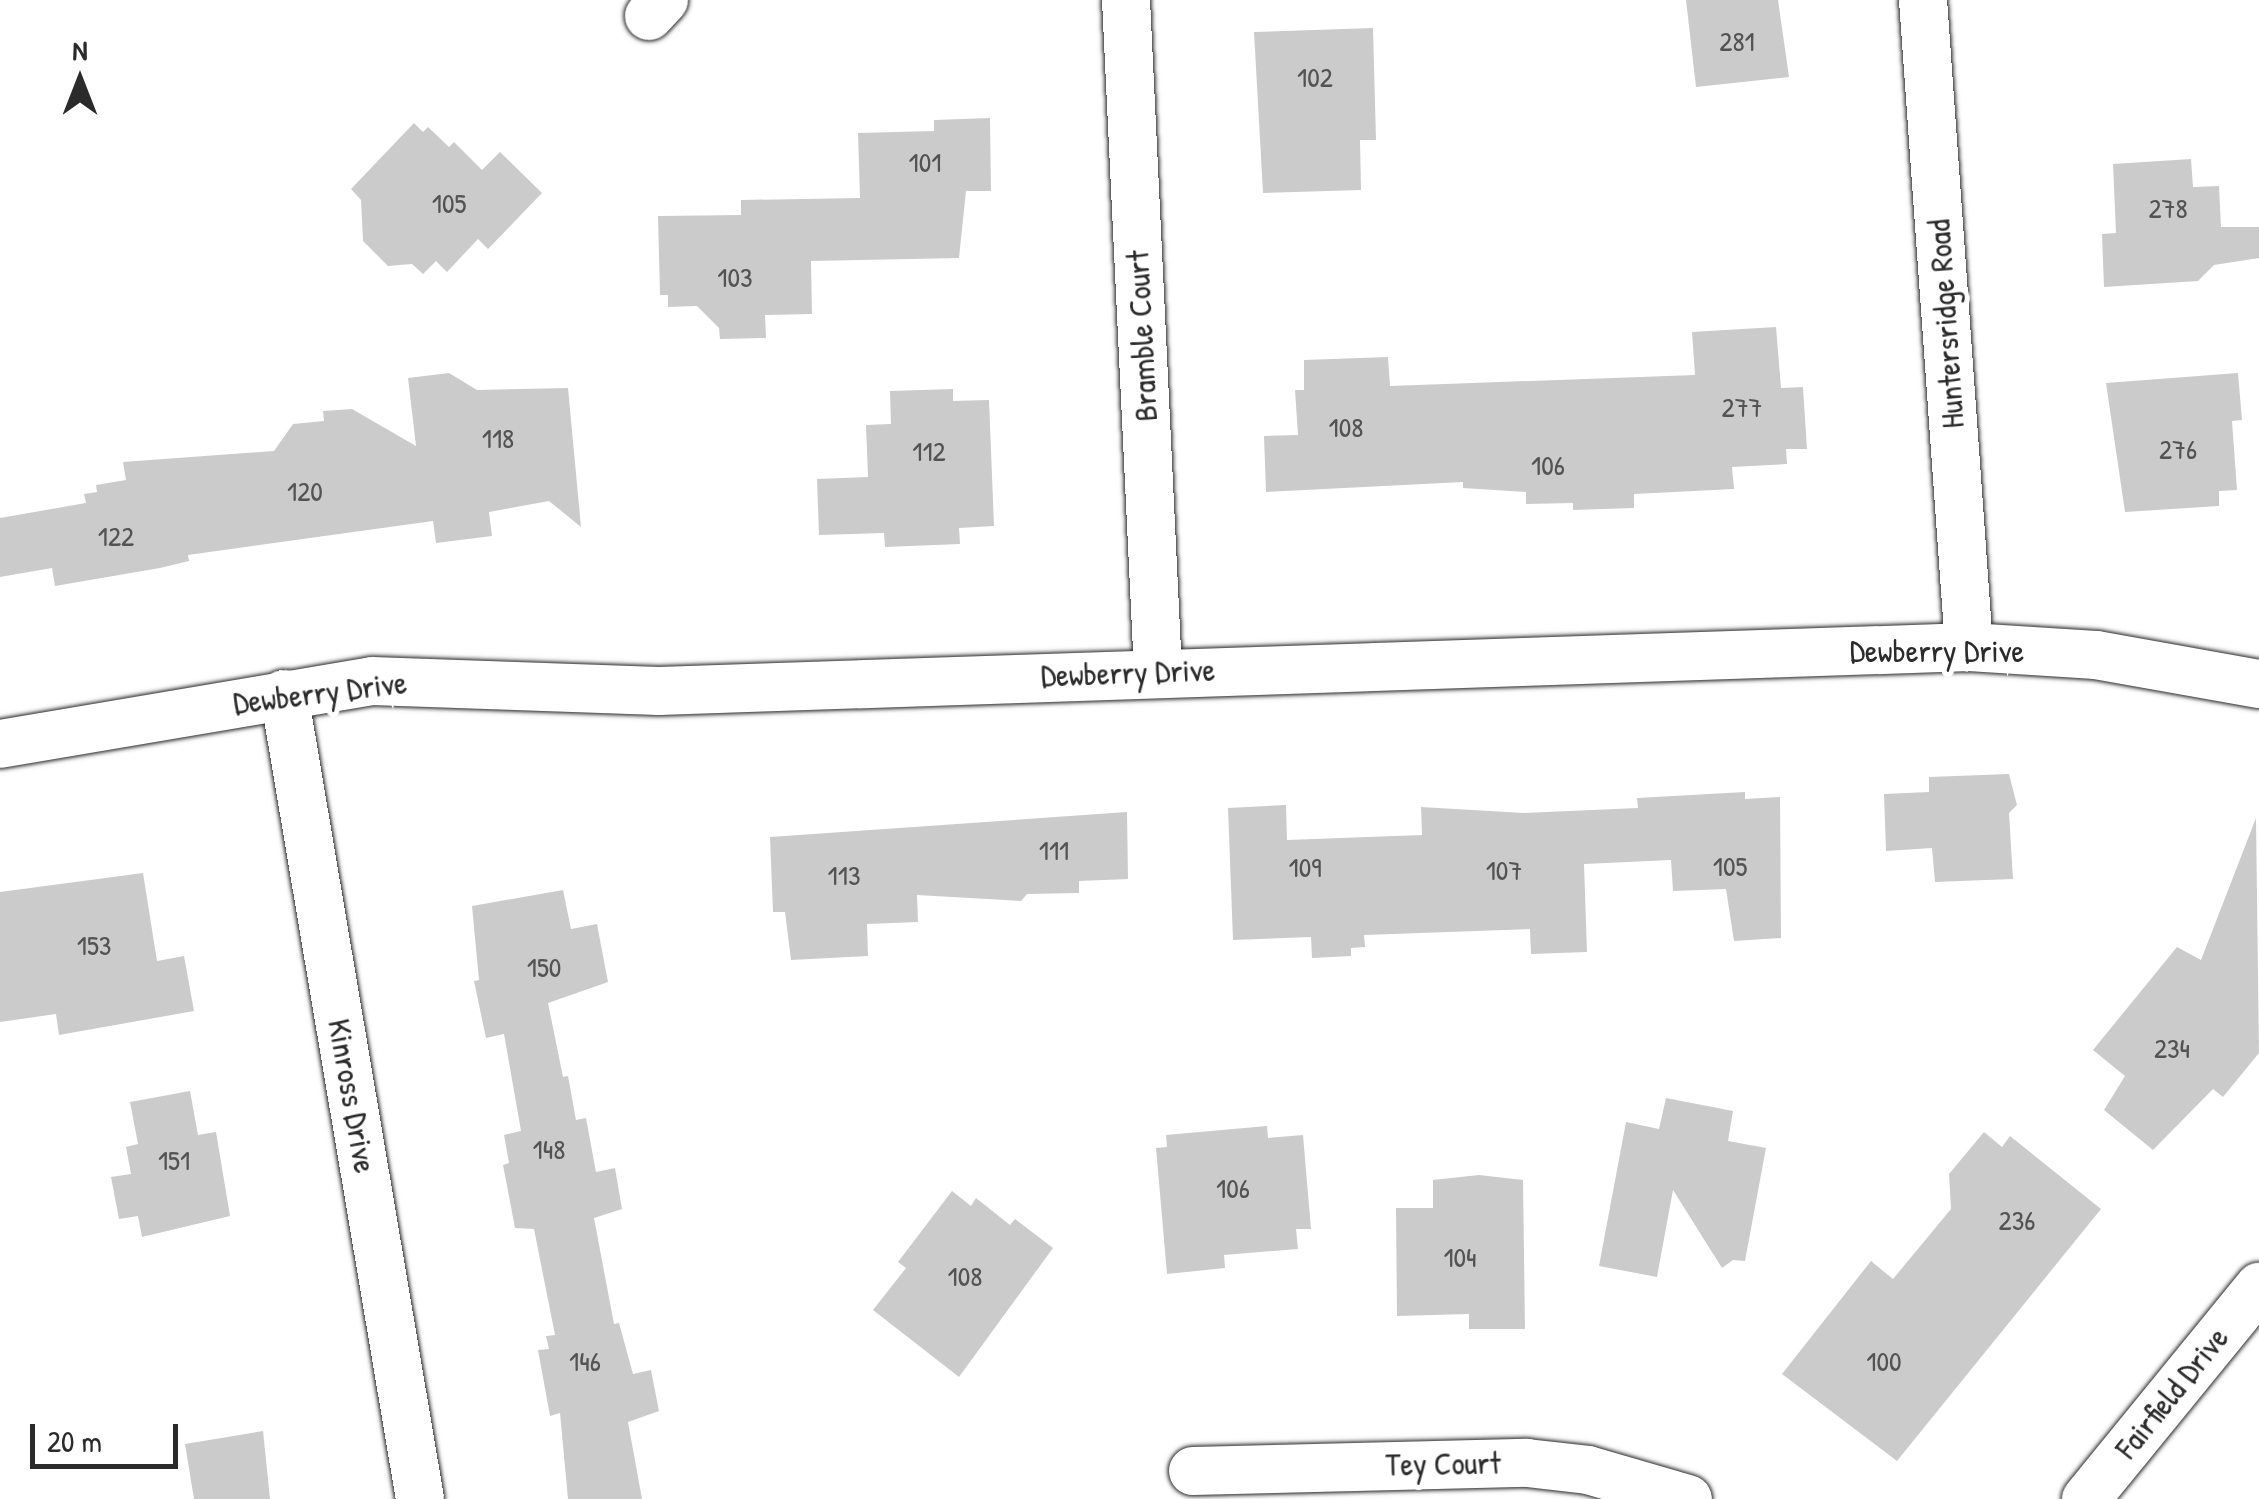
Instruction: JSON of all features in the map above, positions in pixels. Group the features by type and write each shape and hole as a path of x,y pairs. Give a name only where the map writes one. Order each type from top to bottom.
{"street":[{"name":"Bramble Court","path":"1126,0 1158,671"},
{"name":"Huntersridge Road","path":"1923,0 1969,647"},
{"name":"Dewberry Drive","path":"0,744 372,681 660,690 1969,647 2096,655 2259,684"},
{"name":"Kinross Drive","path":"284,694 420,1499"},
{"name":"Fairfield Drive","path":"2086,1499 2259,1287"},
{"name":"Tey Court","path":"1194,1472 1527,1463 1588,1470 1688,1499"}],"building":[{"path":"1686,0 1778,0 1789,77 1696,87"},
{"path":"1373,28 1376,140 1360,140 1361,190 1263,193 1254,32"},
{"path":"990,118 991,191 966,191 959,258 811,261 812,314 765,315 766,338 720,339 719,328 697,306 668,307 668,295 660,295 658,216 741,215 741,200 860,198 858,133 934,131 934,120"},
{"path":"414,123 423,132 428,127 449,147 454,142 482,170 500,152 542,193 488,249 478,239 447,272 436,261 423,274 412,264 388,266 363,241 361,200 351,189"},
{"path":"2191,159 2193,187 2219,186 2221,227 2259,227 2259,258 2214,265 2198,281 2104,287 2102,234 2116,233 2113,164"},
{"path":"1776,327 1781,388 1803,387 1807,449 1786,449 1787,464 1732,467 1734,489 1634,494 1634,508 1573,510 1573,503 1526,504 1526,492 1463,488 1463,482 1266,492 1264,436 1298,435 1295,390 1304,390 1304,360 1388,357 1390,386 1695,375 1692,332"},
{"path":"449,373 477,390 568,388 581,527 549,501 489,512 492,536 436,543 433,521 188,555 189,561 160,568 55,586 52,568 0,577 0,518 86,503 84,494 97,492 96,485 126,480 123,462 274,451 293,424 324,421 323,411 352,409 416,446 408,378"},
{"path":"2238,373 2242,420 2232,421 2237,490 2219,491 2219,506 2125,512 2106,383"},
{"path":"953,389 953,401 989,400 994,526 959,528 960,544 885,547 884,533 819,535 817,479 868,477 866,425 891,424 890,391"},
{"path":"2009,774 2017,805 2009,813 2013,879 1935,882 1932,848 1886,851 1884,794 1929,792 1929,777"},
{"path":"1745,792 1745,799 1780,797 1781,938 1734,941 1726,889 1673,891 1671,860 1584,864 1587,952 1531,954 1530,929 1364,935 1365,947 1351,948 1351,956 1312,958 1311,937 1233,940 1228,808 1286,805 1287,840 1422,835 1421,807 1524,813 1638,808 1637,798"},
{"path":"1127,812 1128,879 1079,881 1079,893 1027,894 1021,901 917,895 918,922 867,924 868,956 791,960 785,912 773,912 770,837"},
{"path":"2256,818 2259,1053 2223,1097 2213,1089 2153,1150 2104,1110 2125,1076 2093,1050 2177,947 2201,960"},
{"path":"143,873 157,961 184,956 194,1011 59,1035 56,1014 0,1022 0,892"},
{"path":"563,890 571,929 597,924 608,982 548,1003 563,1077 568,1076 576,1120 586,1118 596,1172 615,1168 622,1209 594,1218 614,1324 619,1323 633,1374 651,1370 659,1411 628,1422 642,1499 568,1499 560,1413 550,1416 538,1350 549,1349 546,1336 555,1335 534,1229 515,1228 503,1165 509,1163 504,1135 521,1131 504,1034 486,1038 474,981 479,980 472,906"},
{"path":"190,1091 198,1135 216,1132 230,1216 142,1237 138,1216 119,1219 111,1177 131,1174 126,1147 138,1144 130,1102"},
{"path":"1666,1098 1733,1111 1728,1141 1766,1148 1745,1261 1733,1260 1722,1268 1673,1190 1657,1277 1599,1266 1626,1122 1659,1129"},
{"path":"1267,1126 1268,1138 1303,1135 1311,1229 1296,1229 1298,1249 1224,1255 1225,1268 1167,1274 1156,1148 1167,1147 1166,1135"},
{"path":"1984,1132 2002,1147 2010,1136 2101,1209 1897,1461 1782,1374 1871,1261 1893,1279 1951,1209 1949,1174"},
{"path":"1479,1175 1523,1180 1525,1329 1469,1329 1469,1314 1397,1316 1396,1208 1433,1208 1433,1180"},
{"path":"952,1191 971,1206 976,1198 1010,1225 1015,1219 1053,1248 959,1377 873,1310 906,1268 898,1262"},
{"path":"263,1431 270,1499 194,1499 185,1444"}]}
